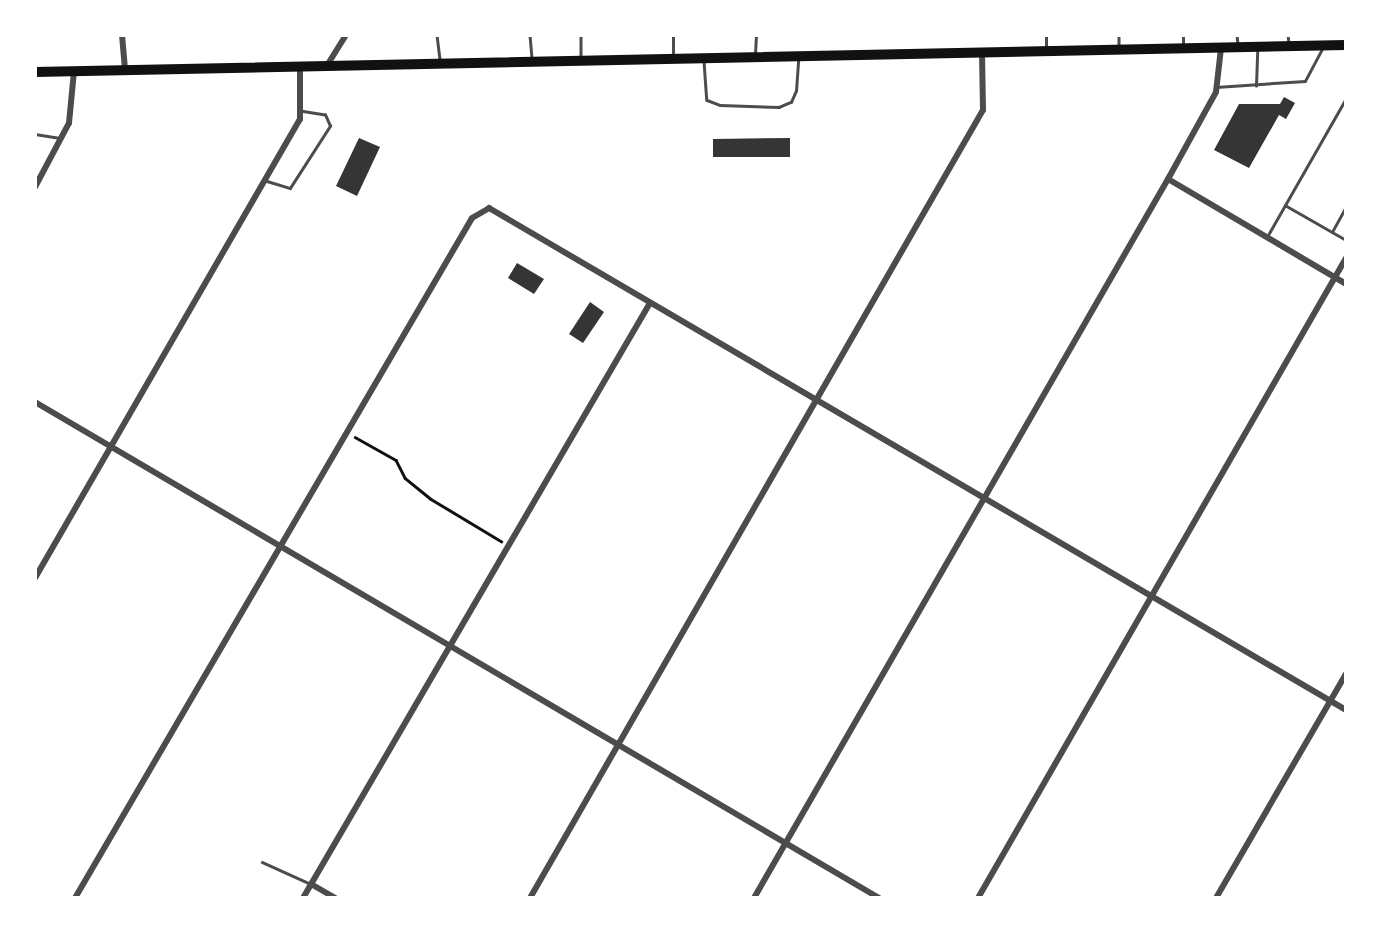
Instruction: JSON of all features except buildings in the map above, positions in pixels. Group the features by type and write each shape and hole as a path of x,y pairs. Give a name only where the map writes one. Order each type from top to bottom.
{"main road":[{"path":"35,72 325,69 1346,45"}],"street":[{"path":"122,35 125,70"},
{"path":"325,69 346,35"},
{"path":"754,898 1168,179 1216,87 1221,48"},
{"path":"530,898 983,110 982,52"},
{"path":"35,578 264,180 300,111 300,69"},
{"path":"35,187 69,124 74,71"},
{"path":"1168,179 1346,284"},
{"path":"75,898 472,218 483,210 496,210 983,499 1346,710"},
{"path":"978,898 1346,258"},
{"path":"303,898 650,303"},
{"path":"35,402 879,898"},
{"path":"1216,898 1346,674"},
{"path":"311,884 335,898"}],"lane":[{"path":"437,35 441,66"},
{"path":"530,35 532,64"},
{"path":"580,35 582,62"},
{"path":"673,35 673,60"},
{"path":"755,58 756,35"},
{"path":"1046,35 1046,50"},
{"path":"1119,35 1119,49"},
{"path":"1182,48 1183,35"},
{"path":"1237,35 1238,47"},
{"path":"1288,35 1289,46"},
{"path":"1216,87 1306,81 1323,46"},
{"path":"1256,86 1257,47"},
{"path":"704,59 707,100 720,105 779,107 791,102 796,91 798,57"},
{"path":"1266,238 1346,98"},
{"path":"264,180 290,188 330,126 325,115 300,111"},
{"path":"35,134 63,138"},
{"path":"1285,205 1346,240"},
{"path":"1332,232 1346,207"},
{"path":"262,862 311,884"}],"path":[{"path":"345,434 389,455 405,478 431,499 508,546"}]}
